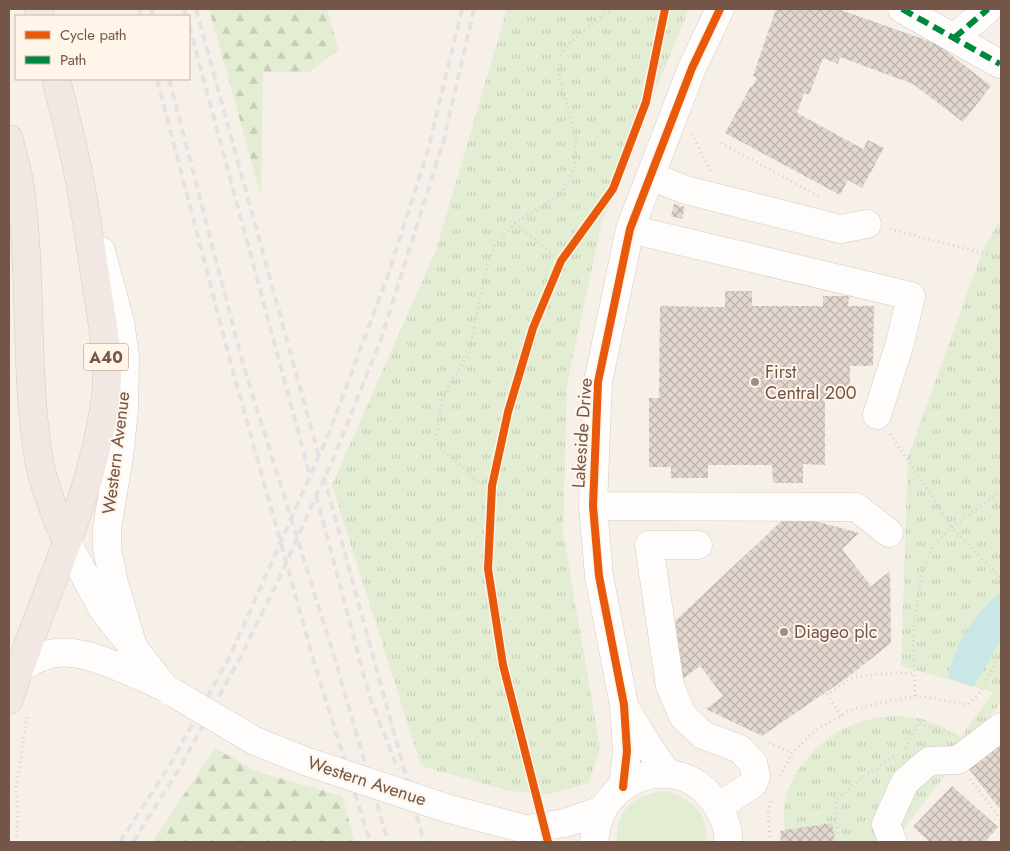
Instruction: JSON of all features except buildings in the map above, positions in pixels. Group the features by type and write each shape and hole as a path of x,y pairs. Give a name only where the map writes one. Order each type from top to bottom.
{"highway":[{"name":"A40","path":"18,705 18,669 86,487 105,401 107,362 78,168 56,80"},
{"path":"9,139 20,186 28,280 29,356 37,450 51,502 67,542"}],"street":[{"name":"Lakeside Drive","path":"623,787 627,751 624,705 599,576 592,506 598,382 630,229 692,68 720,9"},
{"path":"902,9 1000,64"},
{"path":"954,38 988,9"},
{"name":"Western Avenue","path":"78,168 120,322 125,356 122,428 107,528 106,548 114,583 134,650"},
{"path":"650,176 686,190 840,229 867,224"},
{"path":"630,229 911,296 900,343 877,415"},
{"path":"592,506 856,507 888,533"},
{"name":"Western Avenue","path":"67,542 102,608 134,650 168,689"},
{"path":"698,545 649,545 670,686 683,716 703,736 740,749 753,763 756,778 753,784 718,807"},
{"name":"Western Avenue","path":"18,669 43,656 59,652 85,654 168,689 255,741 305,761 449,808 525,829 557,833 602,810"},
{"name":"Lakeside Drive","path":"624,705 646,744 666,772"},
{"path":"892,842 886,824 905,782 929,761 958,760 1001,727"},
{"path":"594,842 596,824 609,800 623,787 644,776 666,772 689,779 708,791 726,824 729,836 728,842"}],"path":[{"path":"492,486 479,483 436,443 441,403 453,378 469,353 485,273 495,245 515,223 561,194 575,168 576,138 559,77 560,55 571,41 613,9"},
{"path":"650,83 654,64"},
{"path":"673,116 692,134 710,171"},
{"path":"721,143 828,202"},
{"path":"515,223 560,261"},
{"path":"867,224 1001,258"},
{"path":"557,269 566,253"},
{"path":"877,415 952,527 1001,578"},
{"path":"491,496 494,477"},
{"path":"915,696 913,634 920,581 933,545 952,527 1001,491"},
{"path":"778,782 792,753 816,730 853,709 915,696 968,705 980,692 1001,651"},
{"path":"841,716 827,694 854,677 914,673"},
{"path":"16,842 18,812 16,789 18,705"},
{"path":"958,760 965,773 1001,820"},
{"path":"770,842 768,810 771,801"}],"green space":[{"path":"209,9 327,9 339,50 309,72 263,72 261,196"},
{"path":"507,9 689,9 602,221 567,384 563,532 600,748 589,783 550,794 510,791 421,766 332,485 436,250"},
{"path":"1001,219 1001,702 894,842 786,842 784,811 785,799 789,788 795,775 806,760 830,737 843,729 873,719 906,717 927,720 961,737 993,692 901,666 908,457 984,247"},
{"path":"215,748 255,771 342,796 355,842 152,842"},
{"path":"664,791 690,802 696,808 705,823 707,832 706,842 617,842 619,821 628,806 644,796"}],"water":[{"path":"1001,592 1001,640 973,687 948,678 951,664 967,630 982,610"}],"railway":[{"path":"139,9 141,15"},
{"path":"151,9 153,15"},
{"path":"184,9 186,15"},
{"path":"196,9 319,457"},
{"path":"120,842 171,763 231,654 329,433 387,278 428,150 462,9"},
{"path":"133,842 179,769 239,660 276,585 336,452 381,339 443,143 474,9"},
{"path":"190,29 310,476"},
{"path":"157,80 232,368 314,662 370,842"},
{"path":"169,80 243,364 334,656 388,842"},
{"path":"324,477 424,842"},
{"path":"316,495 369,695 398,770"}],"marked path":[{"path":"902,9 1000,64"},
{"path":"954,38 988,9"}],"cycle path":[{"path":"548,842 503,665 488,569 492,486 508,412 533,328 561,261 613,189 646,102 665,9"},
{"path":"623,787 627,751 624,705 599,576 593,506 598,382 630,229 692,68 720,9"}],"place":[{"name":"First Central 200","path":"755,382"},
{"name":"Diageo plc","path":"784,632"}]}
